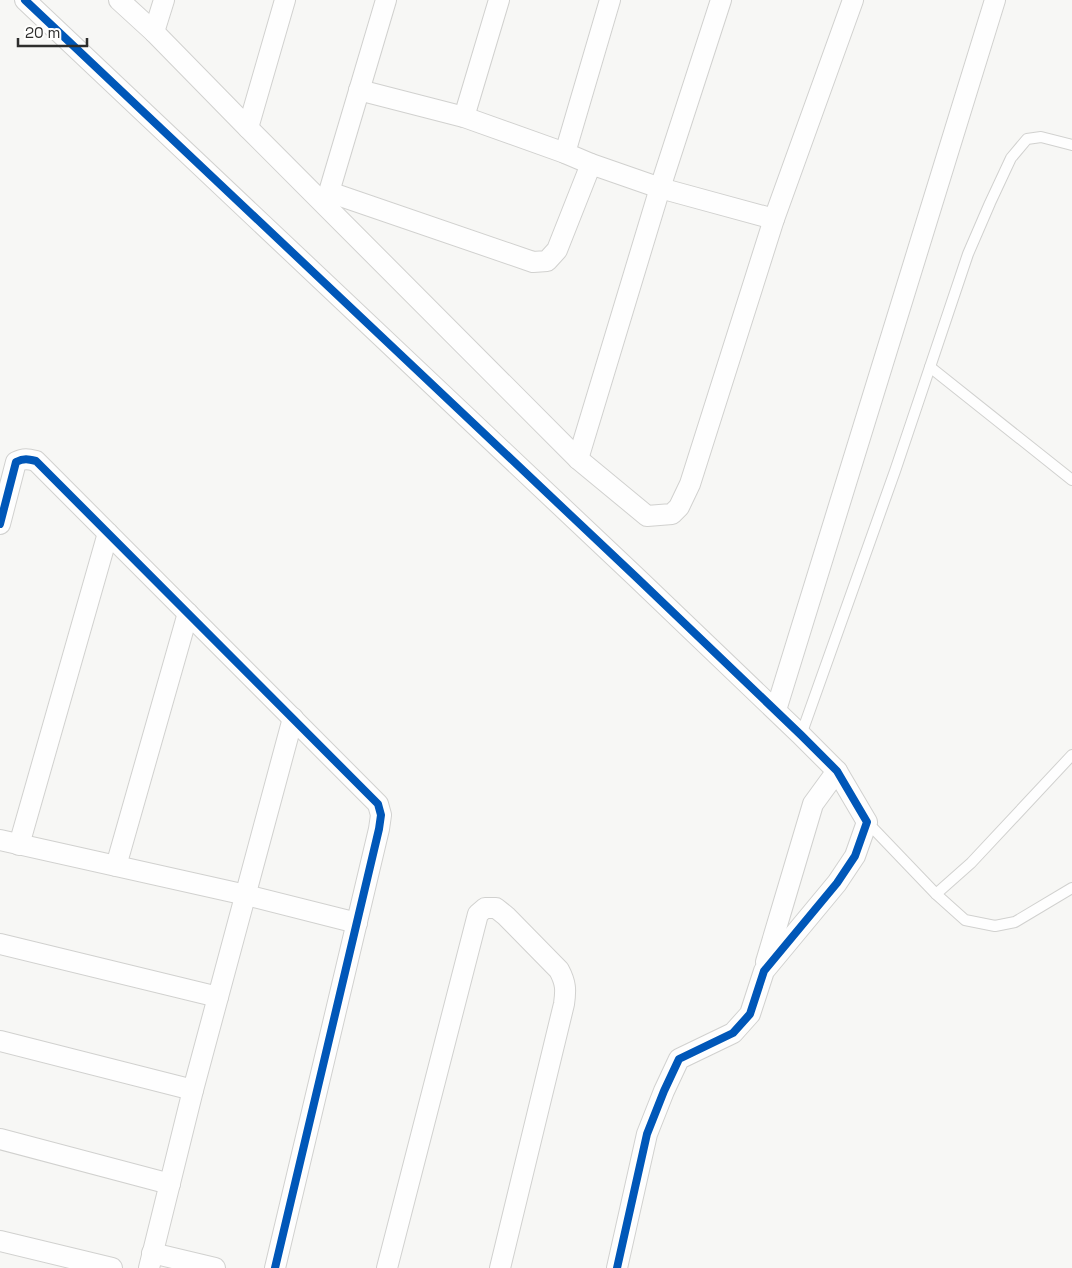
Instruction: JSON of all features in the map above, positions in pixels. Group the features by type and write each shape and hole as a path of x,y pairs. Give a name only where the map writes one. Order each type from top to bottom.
{"street":[{"path":"25,0 776,710 837,771 867,822 855,856 837,883 764,971"},
{"path":"119,0 154,32 248,128 328,199 578,459 647,516 672,514 679,507 690,484 774,219 853,0"},
{"path":"154,32 164,0"},
{"path":"248,128 285,0"},
{"path":"328,199 386,0"},
{"path":"464,117 499,0"},
{"path":"565,153 610,0"},
{"path":"578,459 660,188 721,0"},
{"path":"776,710 995,0"},
{"path":"359,90 464,117 660,188 774,219"},
{"path":"328,199 533,262 547,261 557,250 591,164"},
{"path":"0,524 16,462 22,459 36,461 378,804 381,816 379,829 275,1268"},
{"path":"108,534 10,842 246,895 357,923"},
{"path":"116,866 188,613"},
{"path":"215,1268 150,1260 193,1090 293,718"},
{"path":"617,1268 647,1134 664,1091 679,1060 733,1032 750,1014 813,804 837,771"},
{"path":"387,1268 478,914 485,908 496,908 559,970 566,989 564,1004 500,1268"},
{"path":"0,944 218,997"},
{"path":"0,1041 193,1090"},
{"path":"0,1140 170,1184"},
{"path":"0,1241 112,1268"}],"lane":[{"path":"801,735 895,471 968,254 990,203 1011,158 1027,139 1041,137 1072,145"},
{"path":"930,367 1072,480"},
{"path":"936,894 971,863 1072,755"},
{"path":"867,822 936,894 965,920 995,926 1015,922 1072,888"}],"cycle path":[{"path":"25,0 801,735 837,771 867,822 855,856 837,883 764,971 750,1014 733,1033 679,1059 647,1134 617,1268"},
{"path":"0,524 16,462 26,459 36,461 378,804 381,815 379,829 275,1268"}]}
